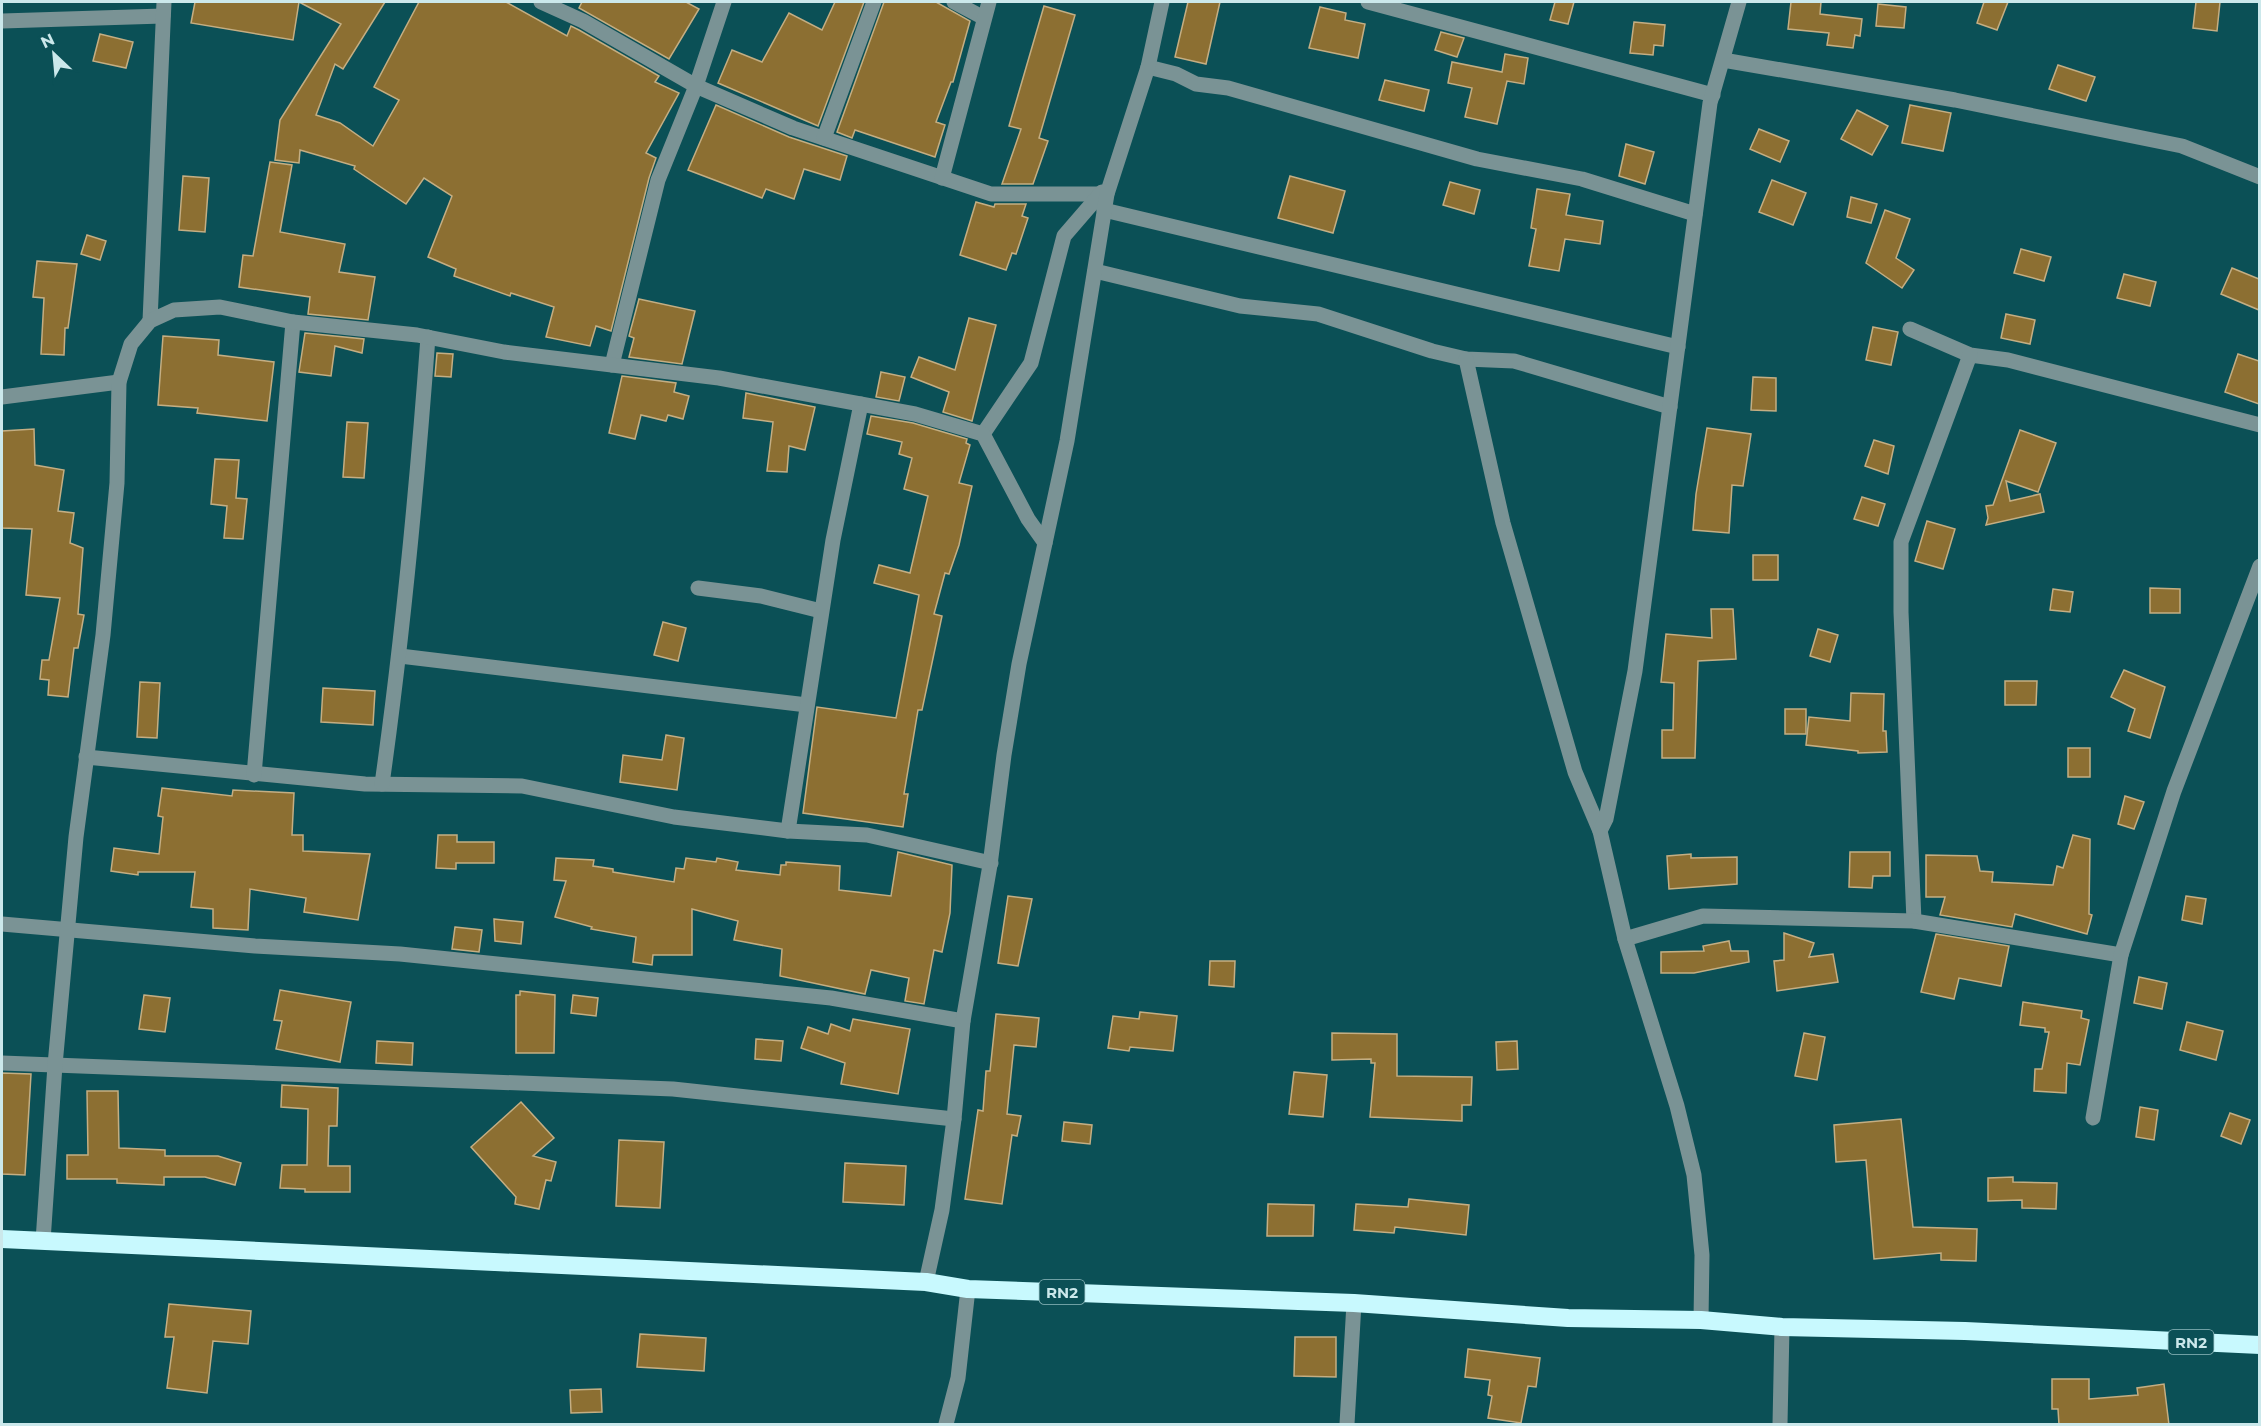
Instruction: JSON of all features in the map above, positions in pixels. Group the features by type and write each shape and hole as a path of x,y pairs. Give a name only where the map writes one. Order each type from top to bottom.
{"highway":[{"name":"RN2","path":"2,1239 620,1270 926,1282 968,1289 1354,1303 1568,1318 1701,1320 1782,1327 1965,1331 2259,1345"}],"street":[{"path":"542,2 583,21 696,86 793,128 991,194 1104,193"},
{"path":"612,365 658,180 696,86 724,2"},
{"path":"824,138 874,2"},
{"path":"954,2 984,18"},
{"path":"942,178 989,2"},
{"path":"926,1282 942,1210 954,1119 963,1021 991,862 1004,755 1066,441 1095,271 1104,210 1104,193 1148,67 1162,2"},
{"path":"1368,2 1713,95"},
{"path":"1600,831 1606,819 1635,671 1695,214 1713,95 1739,2"},
{"path":"2,21 163,9 150,321"},
{"path":"1723,60 1955,100 2182,146 2259,177"},
{"path":"1148,67 1176,74 1196,84 1228,88 1477,159 1582,179 1695,214"},
{"path":"983,434 1030,363 1064,236 1104,193"},
{"path":"1104,210 1678,347"},
{"path":"1095,271 1240,306 1318,314 1432,351 1466,359 1524,364 1670,407"},
{"path":"43,1240 67,932 86,757 103,634 117,483 119,382 131,344 150,321 174,310 220,307 293,322 428,337 504,352 719,378 915,414 983,434 1028,519 1045,543"},
{"path":"254,775 293,322"},
{"path":"1910,329 1970,355 2008,360 2259,425"},
{"path":"382,784 411,561 412,518 428,337"},
{"path":"1914,921 1901,612 1901,542 1970,355"},
{"path":"1466,359 1503,523 1575,772 1593,809 1600,831 1625,939 1677,1106 1694,1175 1702,1255 1701,1320"},
{"path":"2,397 119,382"},
{"path":"788,831 821,611 861,404"},
{"path":"2093,1118 2121,955 2174,791 2259,566"},
{"path":"698,588 760,596 821,611"},
{"path":"400,656 807,705"},
{"path":"86,757 254,775 382,784 522,786 674,817 788,831 867,835 991,862"},
{"path":"1625,939 1703,916 1914,921 2121,955"},
{"path":"2,924 67,932 400,954 831,998 963,1021"},
{"path":"2,1063 673,1089 954,1119"},
{"path":"946,1425 958,1378 968,1289"},
{"path":"1347,1425 1354,1303"},
{"path":"1780,1425 1782,1327"}],"building":[{"path":"195,2 299,2 293,40 191,23"},
{"path":"299,2 385,2 343,69 335,64 316,115 340,123 373,146 399,100 374,87 419,2 506,2 567,36 571,26 579,30 659,76 655,82 679,93 646,153 656,158 611,331 596,326 590,346 546,337 554,307 511,293 510,296 454,276 456,269 428,257 452,196 424,178 406,204 354,169 355,166 300,150 299,163 275,160 280,120 341,24"},
{"path":"582,2 686,2 699,9 669,59 579,8"},
{"path":"835,2 864,2 818,126 718,83 732,50 762,62 789,13 822,30"},
{"path":"884,2 936,2 970,21 953,82 951,82 936,122 945,125 935,157 855,130 852,138 837,132"},
{"path":"1188,2 1220,2 1206,64 1175,57"},
{"path":"1555,2 1574,2 1568,24 1550,20"},
{"path":"1791,2 1821,2 1820,14 1862,19 1860,36 1855,35 1853,48 1827,45 1829,33 1788,29"},
{"path":"1984,2 2008,2 1997,30 1977,23"},
{"path":"2196,2 2220,2 2217,31 2193,28"},
{"path":"1878,4 1906,7 1904,28 1876,26"},
{"path":"1044,6 1075,15 1039,138 1048,141 1033,184 1002,184 1021,129 1009,126"},
{"path":"1320,7 1346,13 1345,20 1365,24 1358,58 1309,48"},
{"path":"1634,22 1665,25 1663,46 1654,45 1653,55 1630,53"},
{"path":"1441,32 1464,38 1457,57 1435,50"},
{"path":"100,34 133,42 126,68 93,61"},
{"path":"1505,54 1528,58 1524,84 1507,81 1497,124 1465,117 1472,88 1448,83 1452,62 1502,72"},
{"path":"2058,65 2095,77 2086,101 2049,89"},
{"path":"1385,80 1429,90 1424,111 1379,100"},
{"path":"716,105 789,137 847,156 840,180 804,169 794,199 766,189 762,198 688,170"},
{"path":"1910,105 1951,113 1943,151 1902,143"},
{"path":"1857,110 1888,126 1872,155 1841,139"},
{"path":"1759,129 1789,141 1780,162 1750,149"},
{"path":"1626,144 1654,152 1645,184 1619,176"},
{"path":"270,162 292,165 280,232 345,244 339,272 375,277 368,320 308,314 310,297 239,287 243,255 253,256"},
{"path":"183,176 209,178 205,232 179,230"},
{"path":"1290,176 1345,191 1333,233 1278,218"},
{"path":"1772,180 1806,193 1793,225 1759,212"},
{"path":"1450,182 1480,190 1474,214 1443,205"},
{"path":"1537,189 1570,194 1566,215 1603,221 1600,244 1565,239 1559,271 1529,266 1536,229 1531,228"},
{"path":"1851,197 1877,204 1871,223 1847,217"},
{"path":"976,202 994,207 995,204 1026,204 1022,216 1028,218 1016,254 1012,253 1006,270 960,255"},
{"path":"1885,210 1910,219 1896,258 1914,270 1902,288 1866,263"},
{"path":"87,235 106,241 100,260 81,254"},
{"path":"2021,249 2051,257 2044,281 2014,273"},
{"path":"37,261 77,264 68,328 65,328 64,355 41,354 44,298 33,297"},
{"path":"2232,268 2259,279 2259,310 2221,294"},
{"path":"2124,274 2156,282 2150,306 2117,298"},
{"path":"639,299 695,311 682,364 629,357 634,338 629,336"},
{"path":"2006,314 2035,320 2030,344 2001,338"},
{"path":"969,318 996,325 972,421 943,412 949,392 911,377 919,357 955,370"},
{"path":"1873,327 1898,332 1891,365 1866,360"},
{"path":"305,333 364,339 362,353 335,346 331,376 299,372"},
{"path":"163,336 219,340 218,355 274,362 267,421 197,413 198,408 158,405"},
{"path":"437,353 453,354 451,377 435,376"},
{"path":"2238,354 2259,361 2259,404 2225,392"},
{"path":"881,372 905,377 899,401 876,397"},
{"path":"622,376 676,383 674,392 689,396 683,419 668,415 666,421 641,415 635,439 609,433"},
{"path":"1753,377 1776,378 1776,411 1751,410"},
{"path":"746,393 815,407 805,450 789,446 787,472 767,471 773,422 743,418"},
{"path":"871,416 913,423 967,439 966,443 970,445 959,483 972,486 959,545 949,574 945,573 934,614 942,616 922,710 918,710 904,794 908,794 903,827 803,813 817,707 896,718 919,595 874,583 879,565 910,573 928,496 904,489 912,458 899,454 902,442 867,434"},
{"path":"347,422 368,423 364,478 343,477"},
{"path":"1707,428 1751,434 1743,486 1732,485 1729,533 1693,530 1696,494"},
{"path":"34,429 35,465 64,470 58,511 74,513 70,543 83,548 78,614 84,615 78,648 74,648 68,697 48,695 49,680 40,679 42,660 49,660 60,598 26,595 32,529 2,528 2,431"},
{"path":"2020,430 2056,443 2038,492 2006,481 2010,501 2040,494 2044,512 1986,525 1988,518 1986,506 1993,505"},
{"path":"1874,440 1894,446 1888,474 1865,466"},
{"path":"215,459 239,460 236,498 247,499 243,539 224,538 227,506 211,504"},
{"path":"1862,497 1885,504 1878,526 1854,519"},
{"path":"1927,521 1955,529 1943,569 1915,561"},
{"path":"1753,555 1778,555 1778,580 1753,580"},
{"path":"2150,588 2180,589 2180,613 2150,613"},
{"path":"2053,589 2073,592 2070,612 2050,610"},
{"path":"1711,609 1733,609 1736,659 1698,661 1695,758 1662,758 1662,730 1673,730 1674,683 1661,682 1666,634 1712,638"},
{"path":"663,622 686,628 678,661 654,655"},
{"path":"1818,629 1838,635 1830,662 1810,656"},
{"path":"2124,670 2165,687 2150,738 2128,731 2135,709 2111,697"},
{"path":"2005,681 2037,681 2036,705 2005,705"},
{"path":"140,682 160,683 157,738 137,737"},
{"path":"323,688 375,691 373,725 321,722"},
{"path":"1851,693 1884,694 1883,731 1886,731 1887,752 1858,753 1858,751 1806,745 1809,717 1850,721"},
{"path":"1785,709 1806,709 1806,734 1785,734"},
{"path":"666,735 684,738 677,790 620,782 623,755 662,760"},
{"path":"2068,748 2090,748 2090,777 2068,777"},
{"path":"162,788 232,796 233,790 294,793 292,835 303,835 303,851 370,854 358,920 304,912 306,898 250,889 248,930 213,928 213,909 191,907 195,872 138,872 138,875 111,871 114,848 159,854 163,817 158,816"},
{"path":"2125,796 2144,802 2134,829 2118,824"},
{"path":"438,835 457,835 457,842 494,842 494,863 456,863 456,869 436,868"},
{"path":"2073,835 2090,839 2089,914 2092,915 2087,934 2015,914 2012,927 1940,915 1945,897 1926,897 1926,855 1977,856 1980,871 1993,872 1992,882 2053,885 2057,866 2063,868"},
{"path":"898,852 952,865 950,913 942,952 934,950 924,1004 905,1001 909,978 871,970 865,994 780,976 782,949 734,940 738,921 692,909 692,955 653,955 652,965 633,962 636,937 591,929 592,927 555,917 566,881 554,880 556,858 594,860 593,866 613,869 613,872 674,882 676,868 684,869 686,858 716,862 717,858 738,862 736,870 780,875 781,865 786,865 786,862 840,866 839,890 891,896"},
{"path":"1850,852 1890,852 1890,876 1873,876 1872,888 1849,887"},
{"path":"1691,854 1691,858 1737,857 1737,884 1669,889 1667,856"},
{"path":"1008,896 1032,899 1018,966 998,963"},
{"path":"2186,896 2206,899 2202,924 2182,920"},
{"path":"494,919 523,922 521,944 495,941"},
{"path":"455,927 482,930 479,952 452,949"},
{"path":"1784,933 1814,943 1809,957 1833,954 1838,982 1777,991 1774,961 1784,960"},
{"path":"1936,934 2009,946 2001,986 1959,978 1954,999 1921,992"},
{"path":"1729,941 1731,951 1748,951 1749,962 1694,973 1661,973 1661,952 1704,951 1703,946"},
{"path":"1210,961 1235,961 1234,987 1209,985"},
{"path":"2139,977 2167,983 2162,1009 2134,1003"},
{"path":"280,990 351,1002 340,1062 276,1049 282,1021 274,1020"},
{"path":"520,991 555,995 554,1053 516,1053 516,995 520,995"},
{"path":"144,995 170,998 165,1032 139,1029"},
{"path":"573,995 598,998 596,1016 571,1013"},
{"path":"2023,1002 2082,1011 2081,1018 2089,1020 2080,1065 2067,1063 2066,1093 2034,1091 2035,1069 2042,1069 2049,1032 2045,1032 2045,1028 2020,1025"},
{"path":"1140,1012 1177,1016 1173,1051 1130,1047 1129,1051 1108,1048 1113,1016 1139,1019"},
{"path":"996,1014 1039,1018 1036,1047 1014,1045 1007,1114 1021,1116 1017,1136 1012,1135 1002,1204 965,1199 978,1110 983,1111 986,1071 990,1071"},
{"path":"853,1019 910,1029 898,1094 841,1084 845,1063 801,1048 808,1027 828,1034 831,1024 850,1031"},
{"path":"2187,1022 2223,1031 2216,1060 2180,1050"},
{"path":"1332,1033 1397,1034 1397,1076 1472,1077 1471,1105 1462,1105 1462,1121 1370,1117 1375,1063 1371,1063 1371,1059 1332,1060"},
{"path":"1804,1033 1825,1037 1817,1080 1795,1076"},
{"path":"756,1039 783,1041 781,1061 755,1059"},
{"path":"377,1041 413,1043 412,1065 376,1063"},
{"path":"1517,1041 1518,1069 1497,1070 1496,1042"},
{"path":"1294,1072 1327,1075 1323,1117 1289,1114"},
{"path":"2,1073 31,1074 25,1175 2,1174"},
{"path":"282,1085 338,1088 337,1126 329,1126 328,1166 350,1166 350,1192 305,1192 305,1189 280,1188 282,1165 307,1165 308,1109 281,1107"},
{"path":"87,1091 118,1091 119,1148 165,1150 165,1156 218,1156 241,1163 235,1185 205,1177 164,1177 164,1185 117,1183 117,1179 67,1179 67,1155 88,1155"},
{"path":"521,1102 554,1138 533,1156 556,1162 551,1181 546,1180 539,1209 515,1204 516,1197 471,1147"},
{"path":"2140,1107 2158,1110 2154,1140 2136,1137"},
{"path":"2230,1113 2250,1120 2241,1144 2221,1136"},
{"path":"1901,1119 1913,1227 1977,1229 1976,1261 1941,1260 1941,1253 1874,1259 1866,1160 1836,1162 1834,1125"},
{"path":"1064,1122 1092,1125 1090,1144 1062,1141"},
{"path":"619,1140 664,1142 660,1208 616,1206"},
{"path":"845,1163 906,1166 904,1205 843,1202"},
{"path":"2013,1177 2013,1182 2057,1183 2056,1209 2022,1208 2022,1200 1988,1201 1988,1178"},
{"path":"1409,1199 1469,1205 1466,1235 1395,1227 1394,1233 1354,1230 1356,1204 1408,1207"},
{"path":"1268,1204 1314,1205 1313,1236 1267,1236"},
{"path":"169,1304 251,1311 248,1344 213,1341 207,1393 167,1388 174,1337 165,1337"},
{"path":"640,1334 706,1338 704,1371 637,1367"},
{"path":"1295,1337 1336,1337 1336,1377 1294,1376"},
{"path":"1468,1349 1540,1358 1536,1387 1528,1386 1521,1423 1488,1418 1492,1396 1488,1395 1490,1380 1465,1377"},
{"path":"2052,1379 2089,1379 2089,1399 2138,1395 2137,1388 2164,1384 2169,1425 2059,1425 2058,1409 2052,1409"},
{"path":"601,1389 602,1412 571,1413 570,1390"}]}
